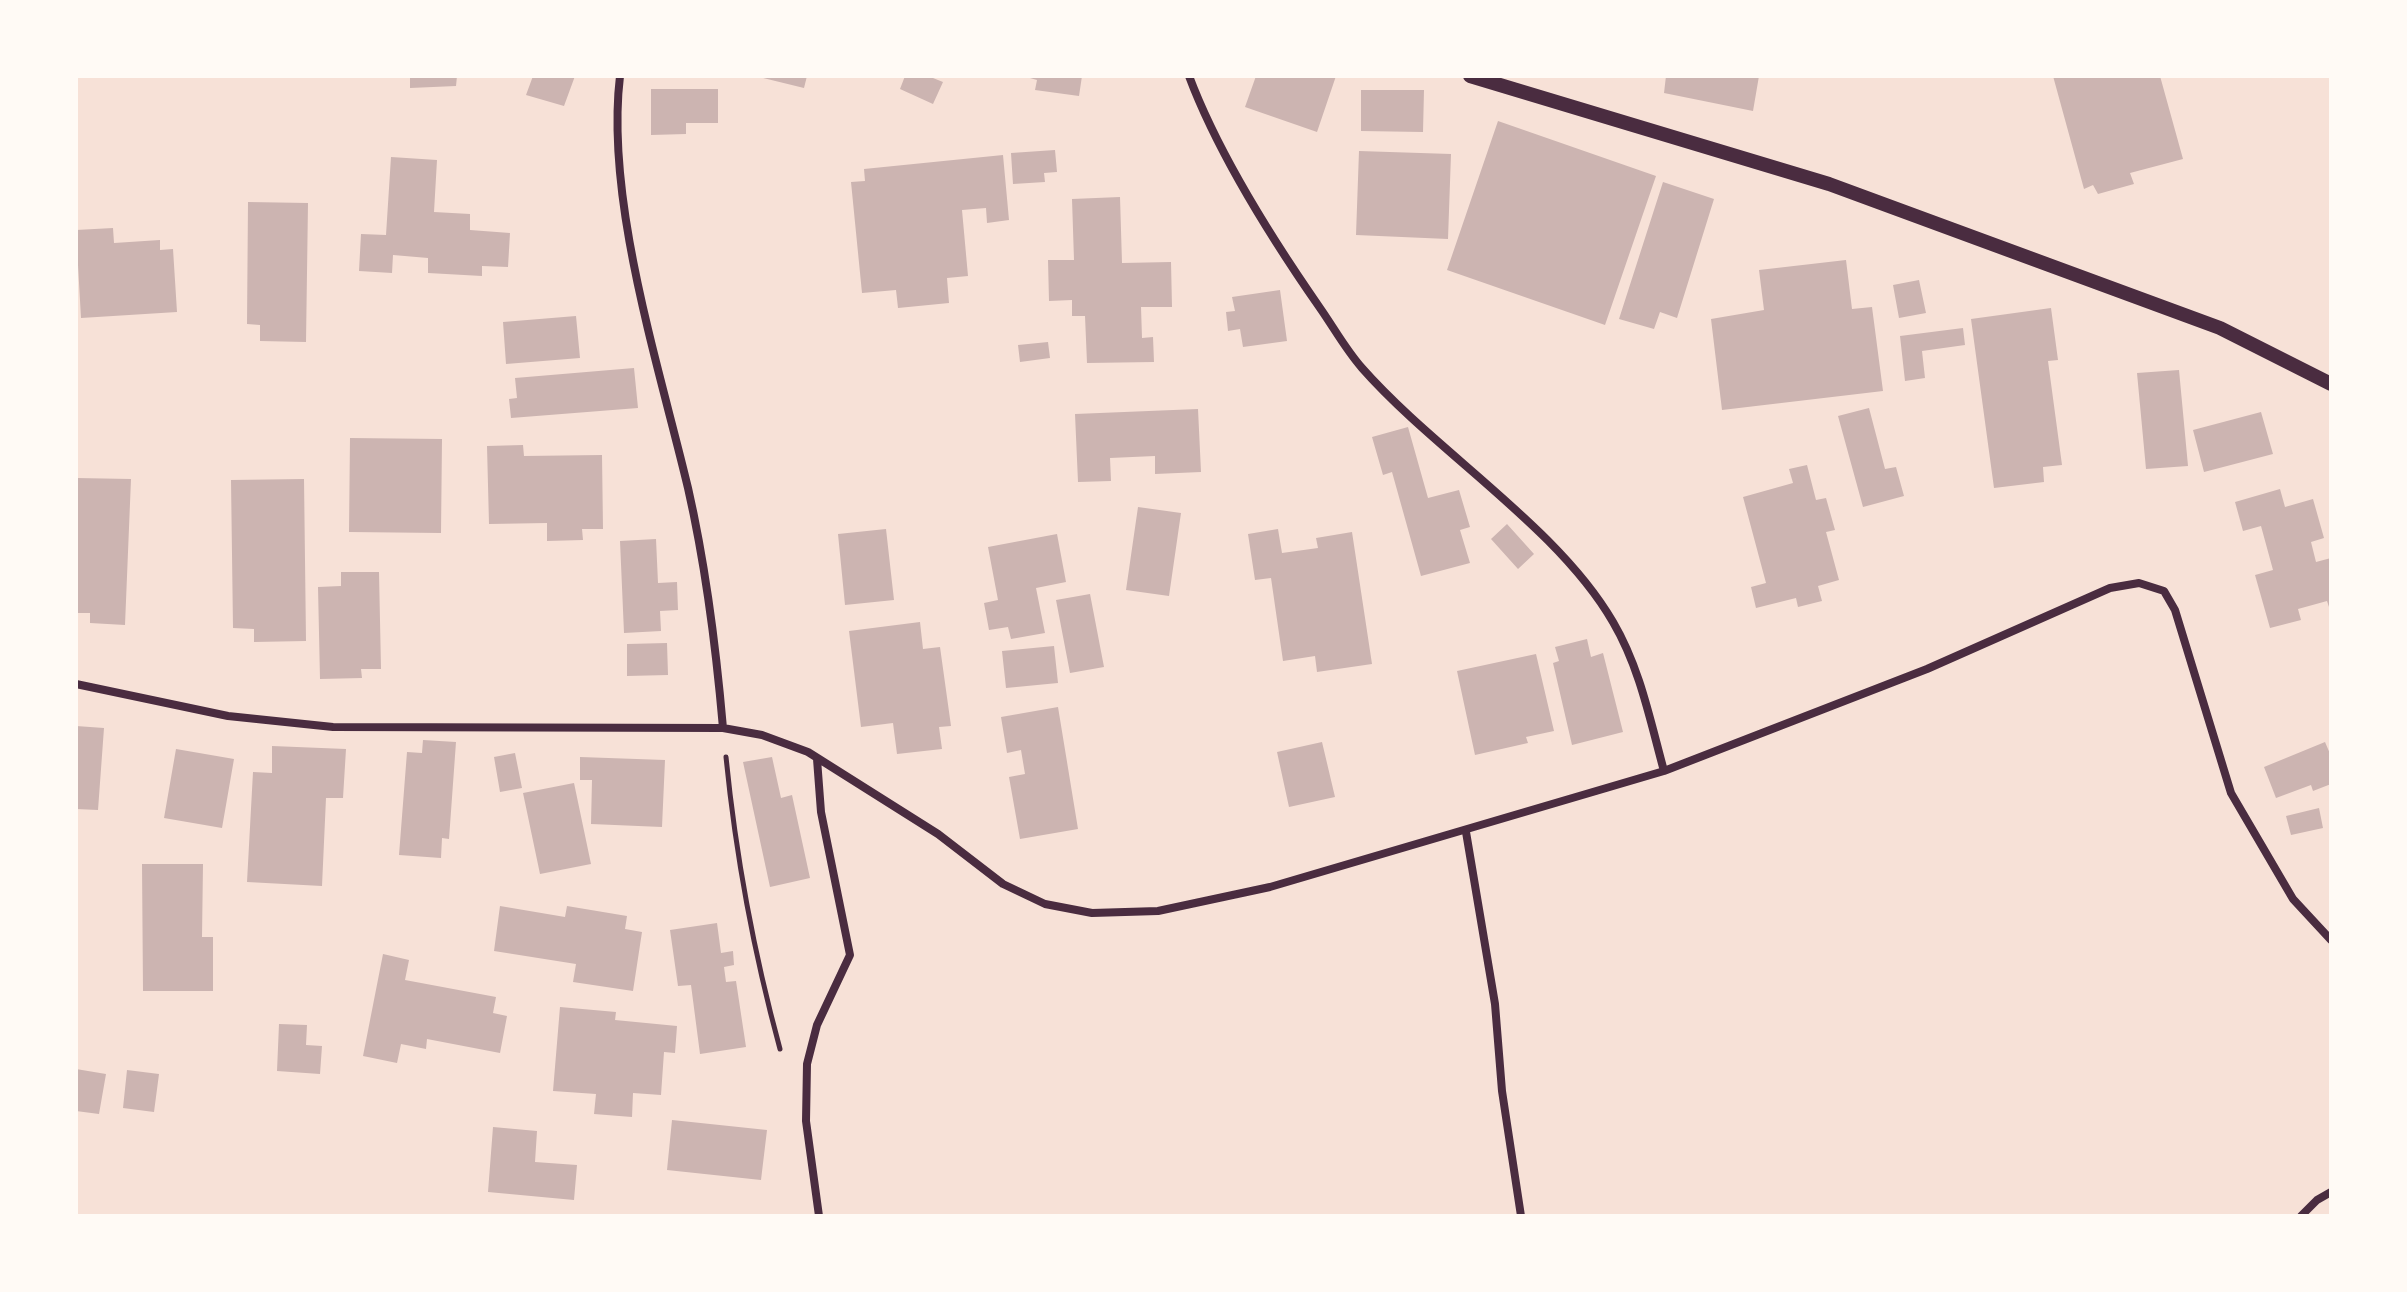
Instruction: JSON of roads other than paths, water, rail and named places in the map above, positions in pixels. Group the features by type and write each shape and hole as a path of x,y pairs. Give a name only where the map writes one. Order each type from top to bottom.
{"street":[{"path":"620,76 619,153 633,255 689,493 715,631 723,728"},
{"path":"1189,76 1211,126 1286,259 1360,367 1438,444 1571,565 1612,620 1635,667 1664,771"},
{"path":"1470,76 1829,184 2220,328 2331,384"},
{"path":"76,684 228,716 333,727 723,728 762,735 808,752 938,834 1003,884 1045,904 1092,913 1158,911 1270,887 1466,832 1664,771 1927,669 2110,588 2139,583 2164,591 2175,610 2231,793 2293,899 2331,940"},
{"path":"817,759 821,812 850,955 817,1025 807,1064 806,1121 819,1216"},
{"path":"1466,832 1495,1004 1502,1091 1521,1216"},
{"path":"2301,1216 2317,1200 2331,1192"}]}
